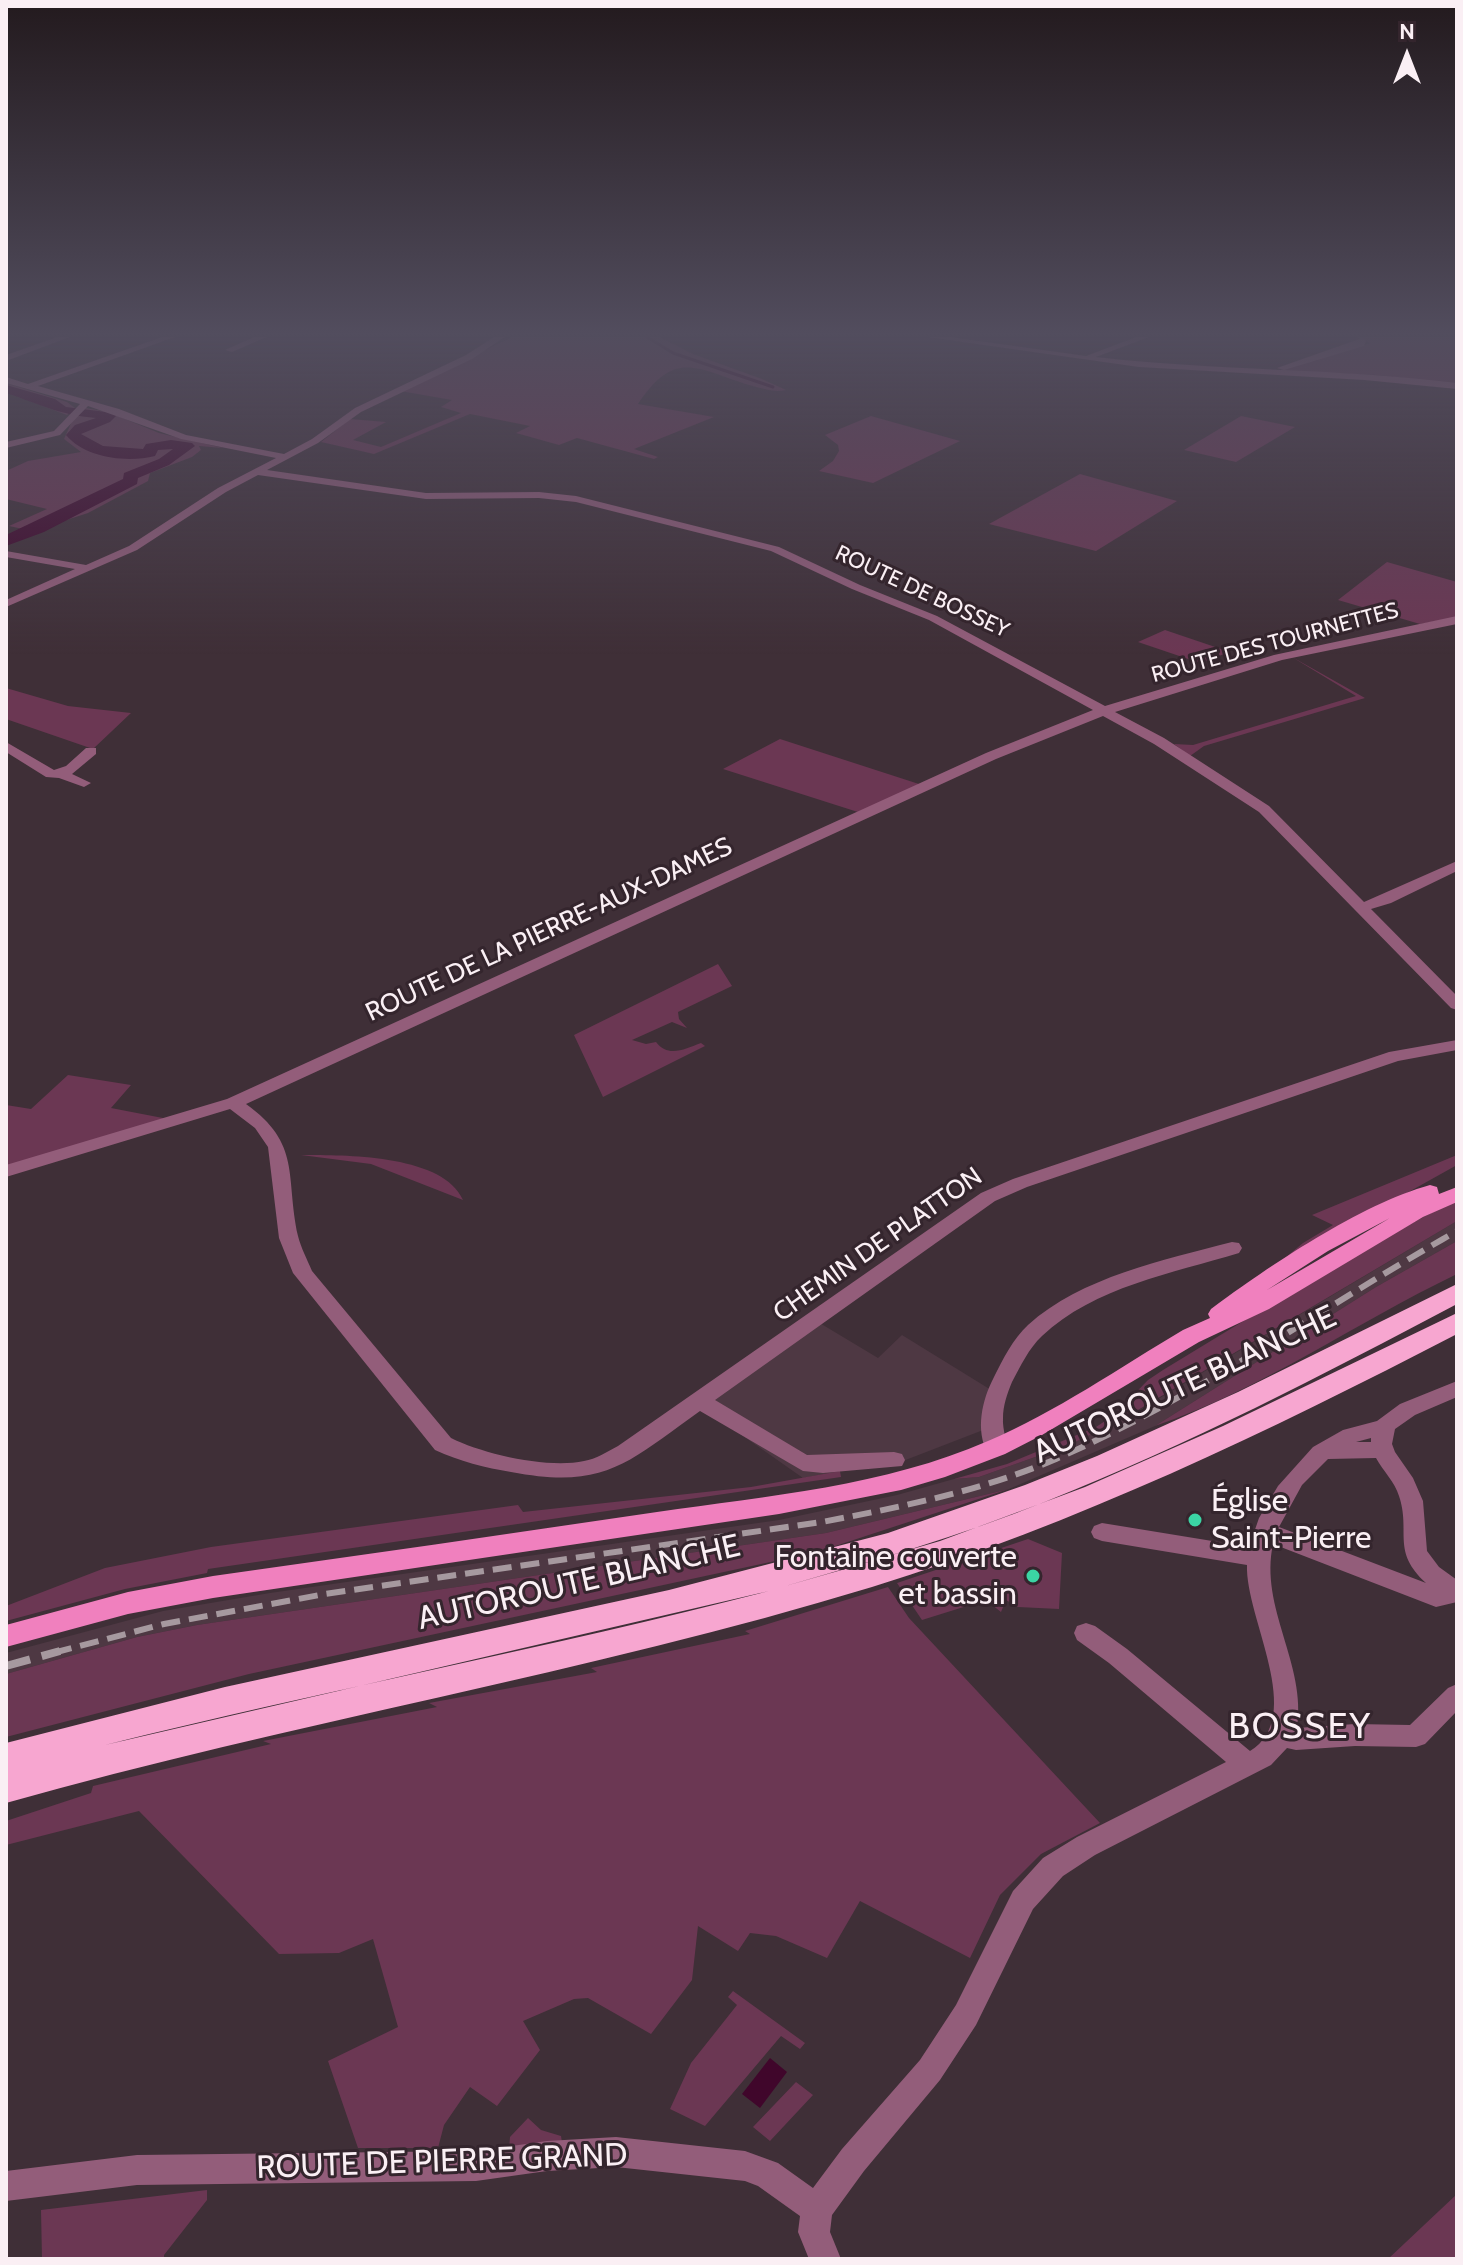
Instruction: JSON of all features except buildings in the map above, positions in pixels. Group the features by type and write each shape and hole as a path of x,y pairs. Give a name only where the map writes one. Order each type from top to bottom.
{"highway":[{"name":"AUTOROUTE BLANCHE","path":"6,1758 207,1704 674,1600 892,1544 1027,1497 1148,1448 1457,1293"},
{"path":"6,1788 212,1732 697,1623 896,1567 1015,1526 1164,1466 1457,1322"}],"main road":[{"path":"1191,1336 1245,1294 1363,1223 1457,1181"},
{"path":"6,1636 116,1606 213,1587 842,1493 901,1481 996,1448 1073,1407 1191,1336 1261,1304 1406,1218 1457,1194"}],"street":[{"path":"213,443 282,456"},
{"path":"6,604 133,548 207,499 311,443"},
{"name":"ROUTE DE BOSSEY","path":"257,472 441,497 564,497 664,519 797,557 856,587 950,625 1103,709 1264,809 1457,1005"},
{"path":"6,554 87,568"},
{"name":"ROUTE DES TOURNETTES","path":"1103,709 1300,653 1457,620"},
{"name":"ROUTE DE LA PIERRE-AUX-DAMES","path":"6,1171 233,1103 991,756 1103,709"},
{"path":"6,746 56,774 84,783"},
{"path":"56,774 71,769 91,751"},
{"path":"1363,907 1386,900 1457,865"},
{"name":"CHEMIN DE PLATTON","path":"233,1103 262,1124 277,1147 289,1238 303,1273 443,1444 453,1450 554,1471 580,1470 615,1458 701,1401 988,1197 1020,1183 1385,1059 1457,1045"},
{"path":"996,1448 991,1427 993,1399 1019,1351 1036,1329 1098,1292 1232,1248"},
{"path":"825,2259 814,2232 817,2209 853,2160 930,2070 966,2015 1013,1915 1041,1878 1086,1846 1269,1751 1279,1735 1287,1702 1278,1647 1261,1597 1259,1558 1265,1531 1285,1490 1321,1453 1382,1439 1397,1415 1457,1389"},
{"path":"701,1401 803,1463 894,1460"},
{"path":"1382,1439 1413,1502 1412,1539 1418,1557 1431,1574 1457,1592"},
{"path":"1265,1531 1436,1597 1457,1592"},
{"path":"1102,1532 1259,1558"},
{"path":"1086,1633 1247,1764"},
{"path":"1279,1735 1296,1739 1355,1735 1416,1736 1457,1695"},
{"name":"ROUTE DE PIERRE GRAND","path":"6,2186 63,2176 137,2170 476,2166 547,2156 616,2152 745,2166 767,2174 817,2209"}],"shaded area":[{"path":"69,443 200,443 223,448 199,446 201,450 192,457 150,473 148,481 88,513 32,531 9,526 47,509 6,499 6,471 28,461 81,452"},
{"path":"324,443 364,443 381,447 401,443 374,454"},
{"path":"594,443 650,443 634,449 658,457 654,459"},
{"path":"835,443 956,443 873,483 819,471 833,461 839,451"},
{"path":"1196,443 1269,443 1236,462 1184,450"},
{"path":"1080,474 1177,501 1096,551 989,524"},
{"path":"1387,562 1457,582 1457,618 1420,624 1338,600"},
{"path":"1165,630 1227,653 1200,663 1138,642"},
{"path":"1292,657 1365,698 1204,746 1190,756 1174,744 1193,745 1356,696"},
{"path":"6,688 68,706 131,713 93,749 6,719"},
{"path":"780,739 922,785 861,813 723,769"},
{"path":"718,964 732,986 678,1012 679,1019 687,1028 672,1022 632,1040 646,1044 656,1042 671,1051 701,1043 705,1046 603,1097 574,1035"},
{"path":"68,1075 131,1085 111,1108 168,1119 6,1167 6,1105 31,1109"},
{"path":"301,1155 365,1157 414,1166 452,1185 463,1200 371,1164"},
{"path":"1457,1155 1457,1165 1274,1267 1303,1243 1333,1225 1312,1215"},
{"path":"1457,1199 1457,1221 1121,1420 1069,1445 979,1477 954,1479 1007,1464 1096,1427 1114,1415 1148,1380 1163,1370 1347,1258"},
{"path":"1457,1221 1457,1241 1376,1287 1155,1426 1009,1489 826,1533 197,1625 137,1637 6,1674 6,1653 163,1611 779,1520 897,1495 954,1479 979,1477 1069,1445 1143,1408"},
{"path":"1457,1241 1457,1274 1271,1375 1155,1426 1376,1287"},
{"path":"808,1316 878,1358 902,1335 996,1393 991,1427 890,1466 803,1478 689,1398"},
{"path":"840,1471 841,1477 208,1569 207,1573 125,1589 6,1621 6,1606 105,1568 211,1547 518,1505 523,1512 751,1487"},
{"path":"1009,1489 817,1552 249,1674 6,1737 6,1674 137,1637 197,1625 826,1533"},
{"path":"1028,1539 1062,1553 1059,1609 1018,1607 1006,1600 1001,1612 986,1600 922,1620 897,1583"},
{"path":"888,1587 909,1618 1100,1823 1041,1854 1000,1895 970,1958 860,1901 827,1958 776,1936 750,1933 738,1951 698,1926 692,1980 651,2034 588,1998 574,1999 523,2021 540,2050 497,2106 470,2087 444,2125 438,2148 358,2148 328,2061 398,2027 373,1939 339,1953 279,1954 139,1811 6,1845 6,1821 91,1793 93,1786 271,1744 263,1741 437,1707 429,1703 597,1672 591,1668 750,1634 745,1631"},
{"path":"733,1991 805,2043 800,2049 781,2036 705,2126 670,2109 691,2063 737,2005 728,1997"},
{"path":"770,2058 787,2072 760,2108 742,2094"},
{"path":"796,2082 813,2095 770,2141 753,2127"},
{"path":"528,2118 541,2130 561,2136 562,2142 509,2149 510,2137"},
{"path":"207,2190 207,2200 164,2259 42,2259 41,2210"},
{"path":"1457,2194 1457,2259 1388,2259"}],"waterway":[{"path":"6,541 131,481 130,476 164,462 187,446 171,444 151,447 150,453 141,454 99,449 83,443"}],"railway":[{"path":"53,1653 164,1624 325,1594 822,1522 970,1489 1056,1459 1159,1408 1457,1231"},
{"path":"6,1666 60,1651"}],"place":[{"name":"Église Saint-Pierre","path":"1195,1520"},
{"name":"Fontaine couverte et bassin","path":"1033,1576"}],"district":[{"name":"BOSSEY","path":"1300,1727"}]}
